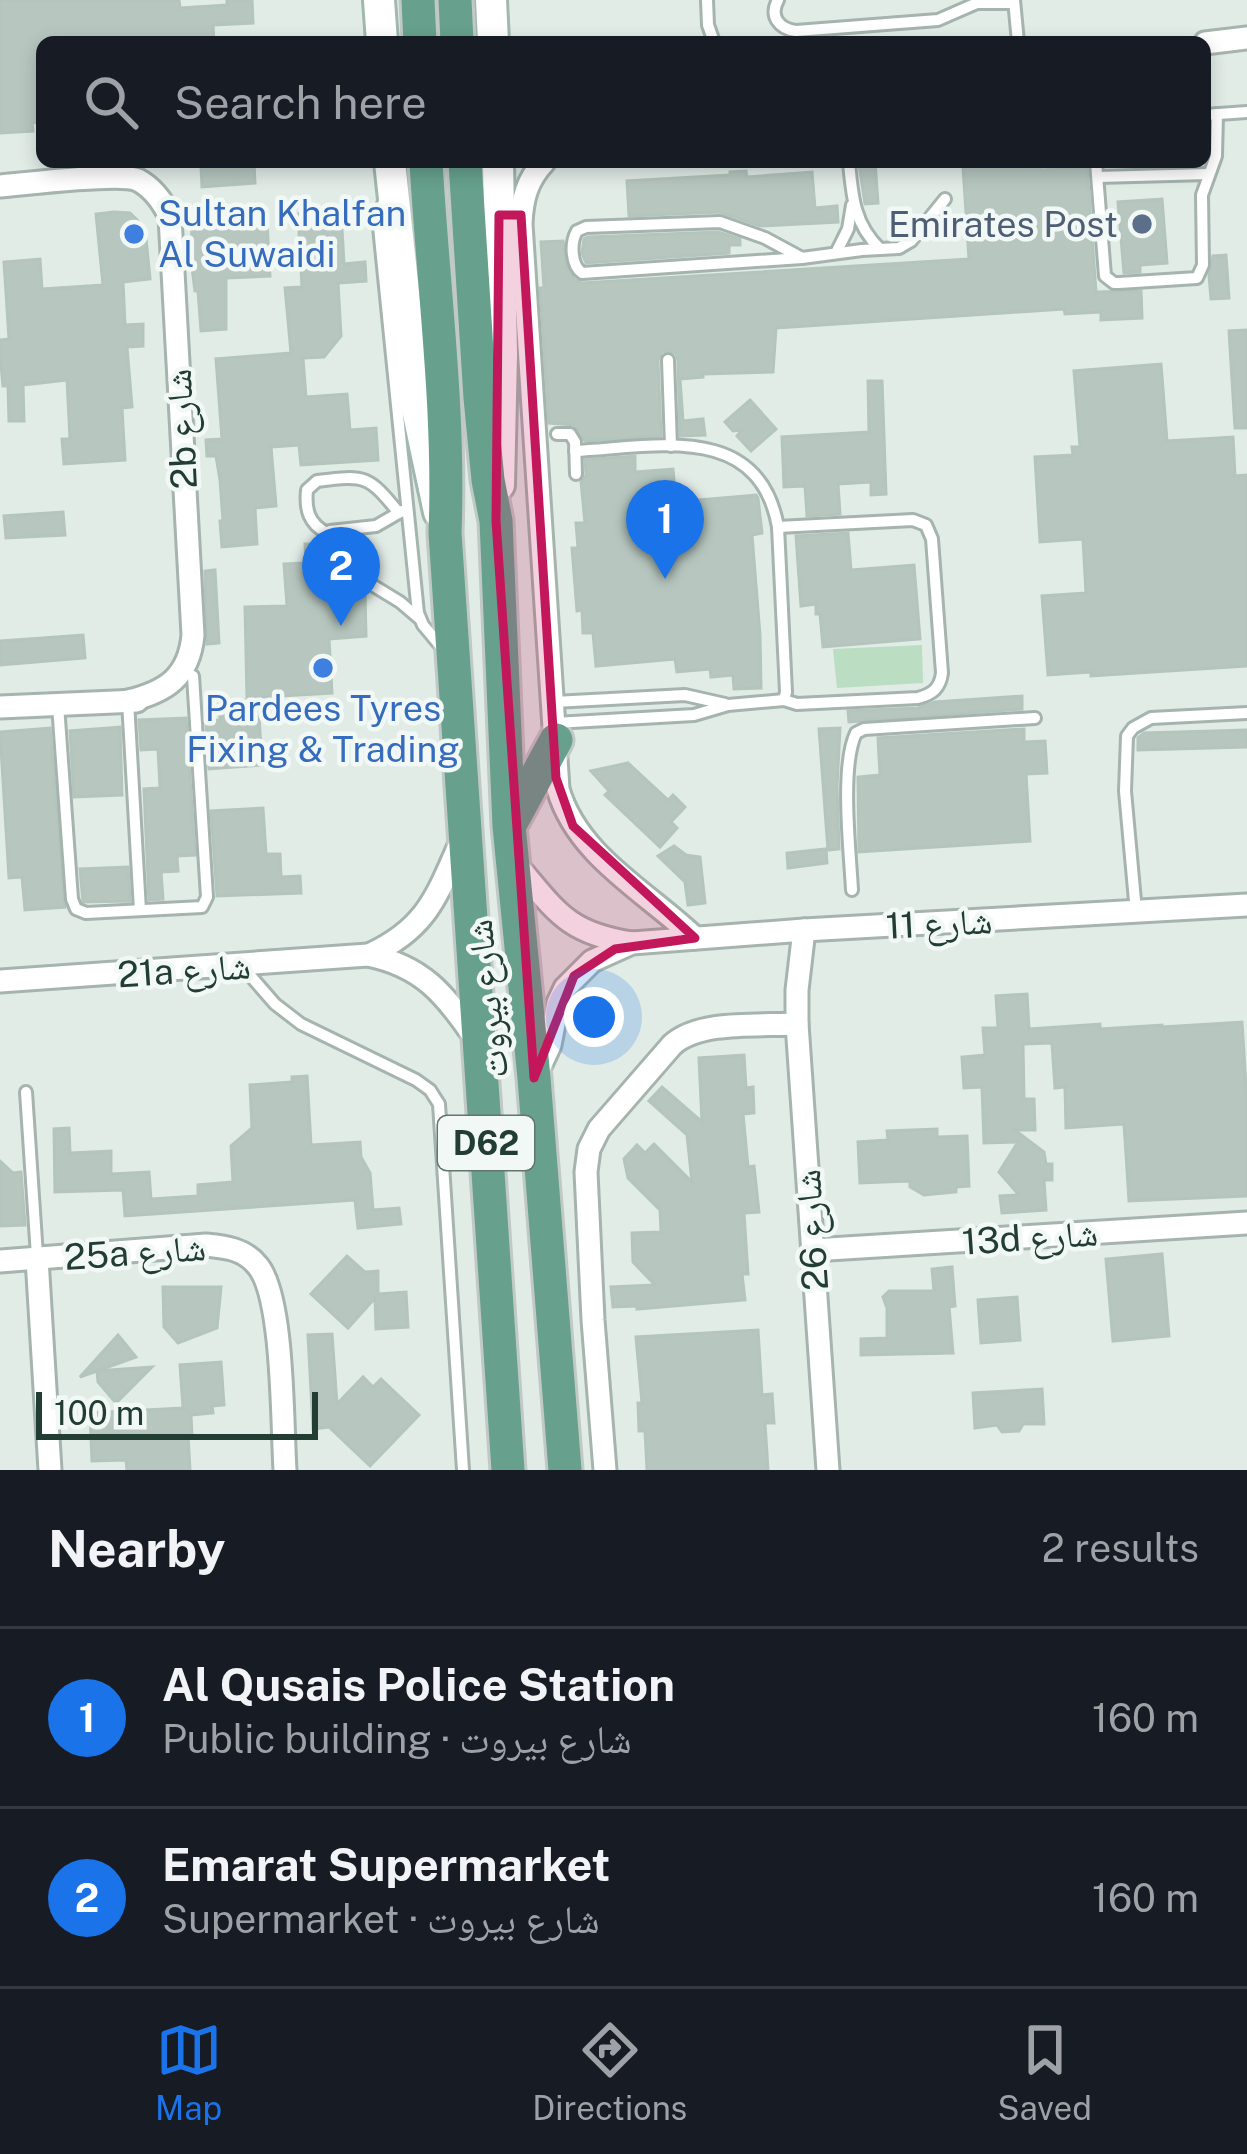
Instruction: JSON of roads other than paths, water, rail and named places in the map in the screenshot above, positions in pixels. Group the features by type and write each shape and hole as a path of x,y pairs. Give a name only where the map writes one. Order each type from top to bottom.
{"main road":[{"path":"379,0 382,36"},
{"path":"418,0 420,36"},
{"path":"455,0 457,36"},
{"name":"شارع بيروت","path":"427,168 444,397 445,533 508,1470"},
{"name":"شارع بيروت","path":"465,168 480,398 496,520"},
{"name":"شارع بيروت","path":"501,168 510,215 496,520 511,843 565,1470"},
{"name":"شارع بيروت","path":"391,171 416,404 445,533"},
{"path":"511,843 555,722"}],"street":[{"path":"1211,42 1247,38"},
{"path":"539,168 510,215 558,789 580,836 695,938"},
{"name":"2b شارع","path":"0,186 129,178 155,193 170,217 192,649 180,674 158,692 128,700"},
{"name":"2b شارع","path":"193,620 199,649 193,676"},
{"path":"0,707 161,699 184,687 193,676"},
{"name":"21a شارع","path":"368,955 418,924 464,835"},
{"name":"شارع 11","path":"511,843 550,907 563,919 596,936 632,944"},
{"name":"شارع 11","path":"534,1078 550,1045 565,988 592,961 632,944 1247,905"},
{"name":"شارع 26","path":"804,930 797,1024 828,1470"},
{"name":"شارع 26","path":"780,932 797,990"},
{"name":"21a شارع","path":"2,975 242,966 368,955 419,974 446,999 479,1043"},
{"path":"604,1470 586,1172 592,1139 686,1034 797,1024"},
{"name":"13d شارع","path":"813,1250 1247,1223"},
{"name":"25a شارع","path":"0,1261 206,1245 227,1247 253,1260 262,1270 275,1310 285,1470"},
{"path":"37,1259 50,1470"}],"lane":[{"path":"707,0 712,36"},
{"path":"778,0 774,7 779,25 796,31 938,20 954,15 962,5 1014,1 1017,36"},
{"path":"1211,168 1216,156 1211,114 1247,112"},
{"path":"836,254 848,229 849,168"},
{"path":"1096,168 1103,270 1109,280 1119,283 1192,280 1200,275 1202,194 1211,168"},
{"path":"391,171 379,227 404,509 420,619"},
{"path":"1097,177 1208,175"},
{"path":"802,258 720,222 586,227 572,241 574,263 582,273 802,258 906,246 945,199"},
{"path":"852,202 862,228 880,249"},
{"path":"668,360 671,446"},
{"path":"557,434 572,436 576,474"},
{"path":"575,451 671,446 717,450 735,458 766,486 778,527 784,700"},
{"path":"368,480 404,509 376,526 327,538 308,514 307,490 317,481 368,480"},
{"path":"555,722 694,715 728,705 784,700 796,704 918,698 935,691 942,673 932,538 926,525 913,520 778,527"},
{"path":"364,580 420,619 453,661"},
{"path":"57,704 74,905 86,914 197,908 207,901 193,676"},
{"path":"555,722 642,697 695,696 728,705"},
{"path":"642,697 643,718"},
{"path":"128,700 140,910"},
{"path":"1136,912 1126,817 1127,736 1150,718 1247,713"},
{"path":"852,890 848,788 851,740 856,733 1035,718"},
{"path":"242,966 287,1015 416,1080 440,1103 463,1470"},
{"path":"26,1092 37,1259"}],"place":[{"name":"Emirates Post","path":"1142,224"},
{"name":"Sultan Khalfan Al Suwaidi","path":"134,234"},
{"name":"Al Qusais Police Station","path":"665,579"},
{"name":"Emarat Supermarket","path":"341,626"},
{"name":"Pardees Tyres Fixing & Trading","path":"323,668"}]}
